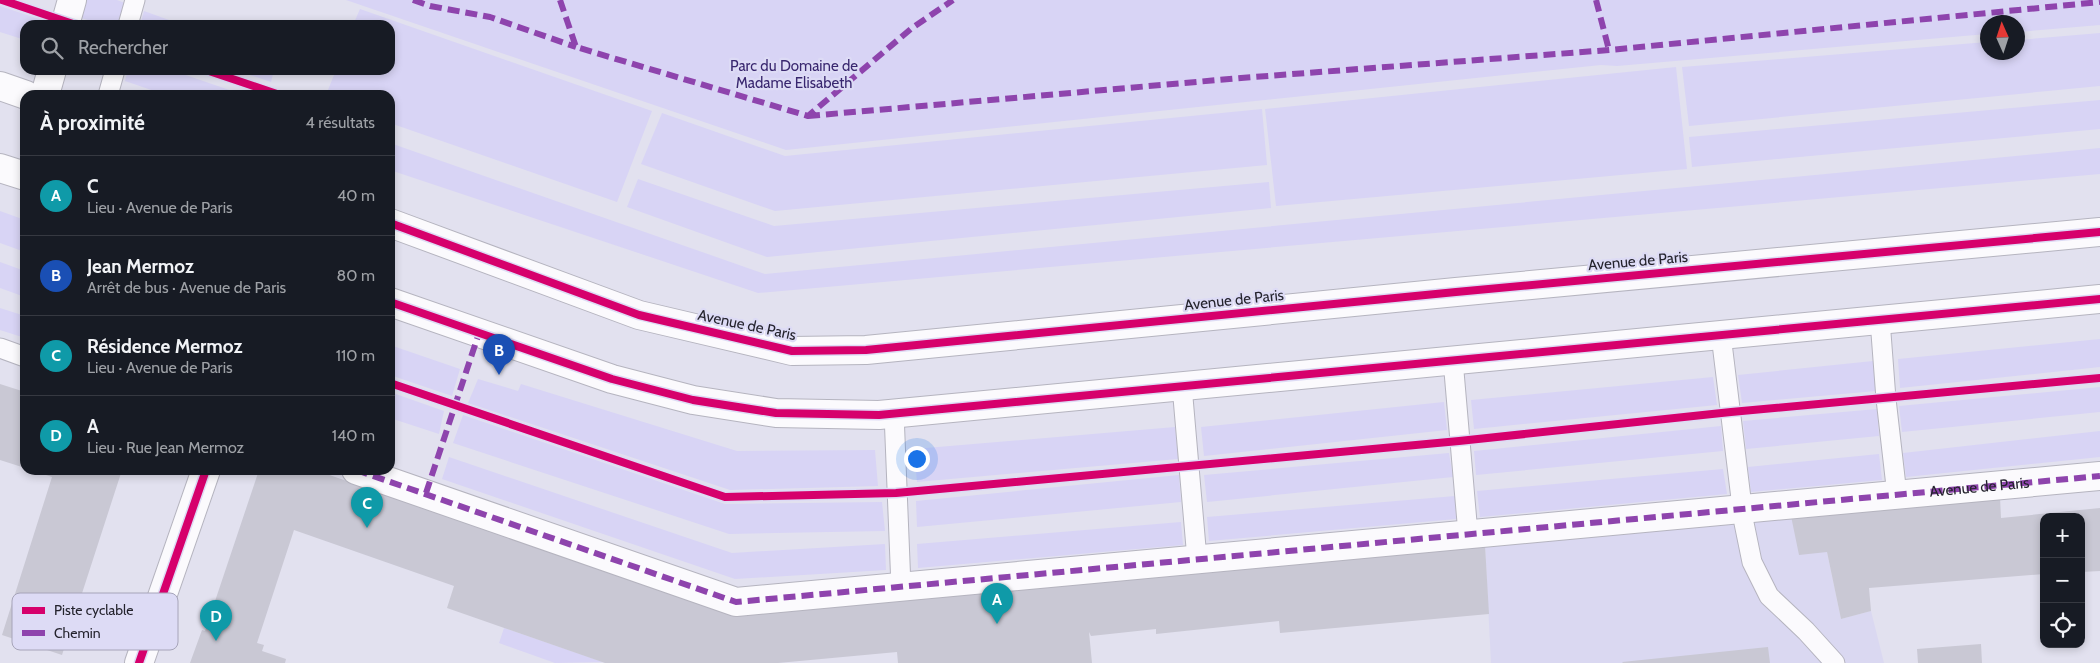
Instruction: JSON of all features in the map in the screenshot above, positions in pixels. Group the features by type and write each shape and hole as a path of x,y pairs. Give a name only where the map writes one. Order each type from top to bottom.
{"main road":[{"path":"66,20 72,0"},
{"path":"46,90 50,75"},
{"path":"0,86 20,93"},
{"path":"0,168 20,174"},
{"name":"Avenue de Paris","path":"395,225 639,314 792,351 866,350 1446,293 2100,232"},
{"path":"395,304 612,379 692,400 776,412 879,415 2100,299"},
{"path":"163,593 204,475"},
{"name":"Avenue de Paris","path":"370,475 736,602 2100,476"},
{"path":"139,663 144,650"}],"lane":[{"path":"129,20 135,0"},
{"path":"109,90 114,75"},
{"path":"1880,320 1886,399 1897,495"},
{"path":"1722,335 1743,509 1752,562 1768,596 1806,631 1835,663"},
{"path":"0,348 20,355"},
{"path":"1453,360 1468,534"},
{"path":"1182,386 1197,559"},
{"path":"894,413 901,587"}],"shaded area":[{"path":"1819,514 1841,619 1871,611 1884,663 1491,663 1485,545"}],"green space":[{"path":"83,0 117,0 125,3 119,20 88,20 78,17"},
{"name":"Parc du Domaine de Madame Elisabeth","path":"346,0 2100,0 2100,25 2025,31 2025,15 1980,15 1980,35 1617,66 1601,65 786,150"},
{"path":"0,6 42,20 20,20 20,38 0,32"},
{"path":"360,9 391,20 355,20"},
{"path":"144,11 169,20 141,20"},
{"path":"395,21 652,111 617,202 395,125 395,90 328,90 334,75 395,75"},
{"path":"2100,33 2100,86 1689,126 1682,67 1980,43 1980,60 2025,60 2025,39"},
{"path":"1676,67 1687,169 1276,206 1265,109"},
{"path":"127,75 186,75 229,90 151,90 125,81"},
{"path":"250,75 273,75 271,82"},
{"path":"2100,100 2100,129 1692,167 1689,137"},
{"path":"1262,109 1267,165 775,211 641,164 662,113 785,156"},
{"path":"395,145 765,274 2100,148 2100,174 758,293 395,172"},
{"path":"638,179 774,226 1269,182 1271,208 767,257 627,207"},
{"path":"0,211 20,218 20,250 0,243"},
{"path":"0,262 20,269 20,295 0,288"},
{"path":"0,308 20,314 20,336 0,330"},
{"path":"2100,339 2100,367 1900,388 1898,359"},
{"path":"395,347 460,369 452,396 395,377"},
{"path":"1873,361 1876,391 1742,403 1738,375"},
{"path":"1713,377 1717,405 1474,429 1471,400"},
{"path":"478,379 518,391 521,384 737,451 875,450 878,486 730,490 468,403"},
{"path":"2100,387 2100,412 1902,432 1899,406"},
{"path":"395,394 444,411 439,434 395,420"},
{"path":"1444,402 1447,430 1204,456 1201,427"},
{"path":"1877,409 1879,436 1746,449 1743,421"},
{"path":"463,415 725,504 882,502 885,531 729,534 453,443"},
{"path":"1721,426 1723,451 1476,475 1474,451"},
{"path":"1175,427 1178,459 917,482 914,449"},
{"path":"2100,431 2100,457 1906,477 1903,453"},
{"path":"1449,453 1453,477 1207,502 1204,475"},
{"path":"1879,454 1882,480 1751,492 1748,467"},
{"path":"449,457 732,553 885,544 886,570 735,579 442,479"},
{"path":"1723,469 1727,494 1480,517 1477,491"},
{"path":"1179,475 1181,502 917,527 916,501"},
{"path":"1455,496 1456,519 1209,541 1207,517"},
{"path":"1181,522 1183,545 918,568 917,544"},
{"path":"504,628 603,662 555,663 499,643"}],"building":[{"path":"0,384 20,390 20,466 0,460"},
{"path":"46,475 120,475 82,593 15,593 52,477"},
{"path":"257,475 329,475 731,614 1013,590 1485,545 1489,614 1280,633 1279,621 1156,634 1156,629 1091,636 1089,632 1092,663 898,663 897,652 778,663 605,663 447,608 454,586 294,530 257,643 264,645 262,651 286,659 285,663 190,663 202,630 205,631"},
{"path":"2000,497 2001,518 2040,514 2040,574 1869,588 1871,611 1841,619 1827,552 1799,555 1791,516"},
{"path":"2100,508 2100,571 2085,572 2085,513 2050,513"},
{"path":"12,603 12,638 2,635"},
{"path":"1981,644 1982,663 1918,663 1917,649"},
{"path":"1768,647 1770,663 1622,662"},
{"path":"47,650 64,650 62,655"}],"marked path":[{"path":"413,0 430,6 490,17 576,47"},
{"path":"560,0 576,47 808,116 912,28 953,0"},
{"path":"1596,0 1609,50"},
{"path":"808,116 1241,78 1609,50 2100,2"},
{"path":"426,493 479,333"},
{"path":"370,475 736,602 2100,476"}],"cycle path":[{"path":"2,0 61,20"},
{"path":"221,75 265,90"},
{"path":"395,225 639,315 792,351 866,350 1456,292 2100,232"},
{"path":"395,304 612,379 693,400 776,413 879,415 2100,299"},
{"path":"395,385 725,497 896,493 1459,441 1731,412 2100,378"},
{"path":"163,593 204,475"},
{"path":"139,663 144,650"}],"place":[{"name":"Jean Mermoz","path":"499,375"},
{"name":"Résidence Mermoz","path":"367,528"},
{"name":"C","path":"997,624"},
{"name":"A","path":"216,641"}]}
